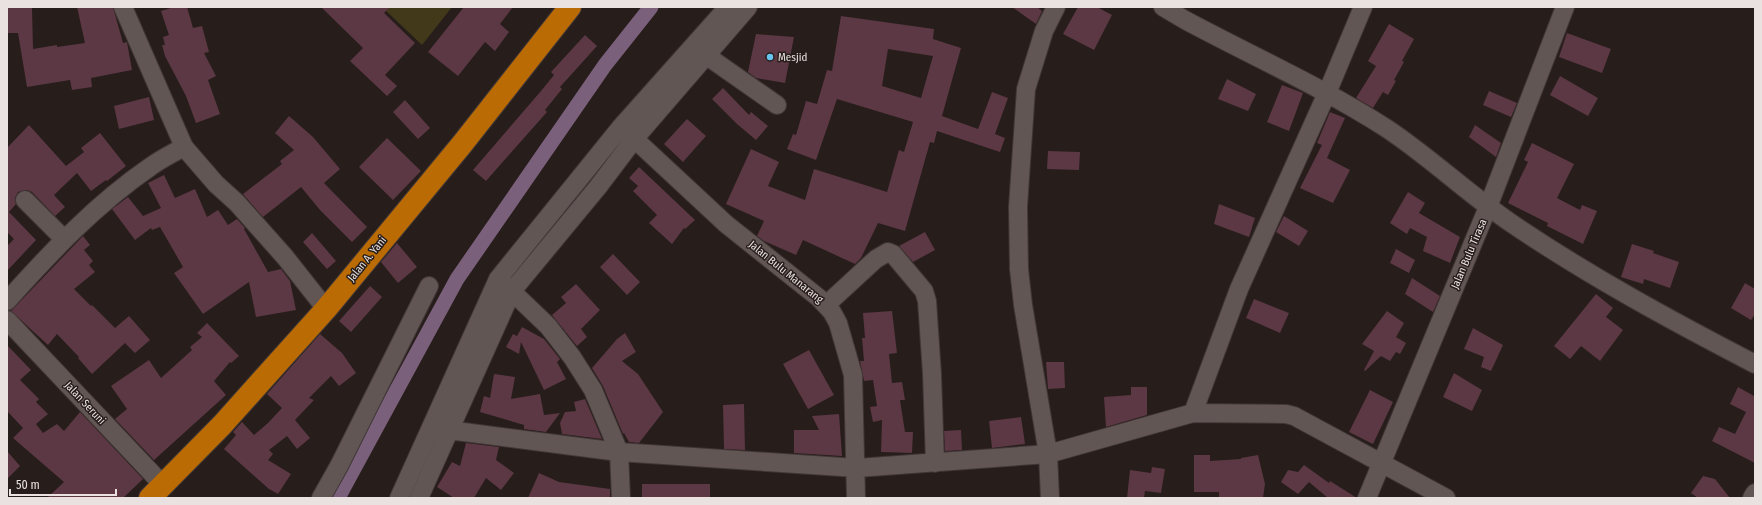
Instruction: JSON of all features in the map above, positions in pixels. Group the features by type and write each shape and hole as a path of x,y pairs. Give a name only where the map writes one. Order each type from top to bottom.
{"highway":[{"name":"Jalan A. Yani","path":"157,491 222,425 326,309 462,143 570,7"}],"street":[{"path":"123,7 184,147 216,184 237,203 286,257 326,309"},
{"path":"418,498 512,291 598,187 700,56 728,7"},
{"path":"399,498 498,279 621,127 700,56 748,7"},
{"path":"1050,498 1048,454 1022,298 1019,269 1018,207 1026,88 1044,31 1056,7"},
{"path":"1163,7 1190,23 1327,94 1403,139 1488,207 1596,277 1681,325 1755,364"},
{"path":"1193,413 1239,289 1327,94 1363,7"},
{"name":"Jalan Bulu Tirasa","path":"1367,498 1488,207 1565,7"},
{"path":"700,56 777,105"},
{"name":"Jalan Bulu Manarang","path":"621,127 635,138 726,224 826,305 838,323 852,375 857,468 856,498"},
{"path":"7,301 64,239 97,209 150,167 184,147"},
{"path":"25,200 64,239"},
{"path":"826,305 876,259 888,252 893,254 924,292 927,300 932,374 935,464"},
{"path":"498,279 541,318 572,357 592,390 619,452 621,498"},
{"path":"321,498 340,466 429,286"},
{"name":"Jalan Seruni","path":"7,320 157,491"},
{"path":"448,430 619,452 857,468 935,464 1048,454 1193,413 1286,414 1294,416 1446,498"},
{"path":"1752,498 1755,493"}],"shaded area":[{"path":"382,7 452,7 422,45"}],"building":[{"path":"7,7 32,7 33,49 57,45 57,47 85,43 77,7 113,7 123,43 127,42 132,70 91,78 92,87 72,90 70,80 27,87 18,33 7,33"},
{"path":"174,7 187,7 193,28 202,26 209,52 204,53 216,76 208,80 220,114 196,123 186,96 165,56 162,45 165,45 163,37 169,35 161,11"},
{"path":"321,7 390,7 384,13 415,43 385,75 397,86 387,96 350,61 363,48"},
{"path":"464,7 513,7 500,24 509,32 495,51 485,42 458,76 428,52"},
{"path":"1012,7 1037,7 1042,11 1036,24"},
{"path":"1078,7 1097,7 1112,15 1094,50 1063,34"},
{"path":"841,16 934,29 933,39 961,48 942,116 978,129 992,92 1008,98 995,134 1005,138 1000,152 937,131 934,143 930,142 905,231 878,223 861,258 855,264 803,240 796,255 764,241 757,236 764,221 726,204 751,149 779,162 768,186 805,200 814,169 887,192 899,150 904,152 913,122 837,99 816,160 787,149 793,134 796,135 806,101 817,104 827,70 832,71","holes":["888,49 933,56 921,98 882,86"]},
{"path":"1389,24 1414,39 1402,61 1404,62 1388,95 1383,92 1373,108 1356,98 1376,66 1368,61"},
{"path":"1567,33 1611,49 1602,73 1559,57"},
{"name":"Mesjid","path":"756,34 794,37 785,83 756,78 748,72"},
{"path":"585,35 597,46 560,87 562,89 545,110 547,112 486,181 473,170 554,75 551,72"},
{"path":"1560,76 1598,98 1588,116 1550,95"},
{"path":"1227,79 1256,94 1248,111 1218,99"},
{"path":"1282,85 1303,93 1289,131 1267,122"},
{"path":"723,88 749,115 751,112 768,126 756,140 737,124 712,99"},
{"path":"1489,91 1517,103 1511,117 1483,105"},
{"path":"149,97 154,120 119,129 114,106"},
{"path":"405,100 430,128 418,139 393,112"},
{"path":"1330,112 1345,118 1327,158 1350,170 1333,203 1300,188 1322,145 1317,143"},
{"path":"289,116 313,137 340,169 324,183 367,227 352,242 320,210 301,187 263,217 243,194 282,164 280,161 294,150 275,133"},
{"path":"687,119 706,136 683,162 664,144"},
{"path":"29,125 66,166 84,152 81,148 100,133 126,166 91,191 77,173 54,195 65,207 55,216 32,192 27,190 18,192 15,198 16,204 9,212 36,240 7,271 7,246 14,239 7,232 7,148"},
{"path":"1475,125 1501,143 1496,157 1469,137"},
{"path":"387,138 421,171 393,200 359,167"},
{"path":"1532,143 1574,164 1557,198 1580,210 1582,205 1597,211 1583,244 1547,226 1548,223 1508,203 1528,162 1524,160"},
{"path":"1048,151 1080,152 1079,170 1047,169"},
{"path":"639,167 695,220 685,229 684,228 672,244 649,223 657,215 633,191 638,186 629,178"},
{"path":"164,175 175,198 195,189 207,217 218,210 228,225 237,219 245,228 244,229 268,272 281,269 290,281 296,310 256,317 249,282 203,314 174,273 183,267 160,227 152,230 151,228 135,240 112,209 128,197 143,216 161,208 148,183"},
{"path":"1408,192 1425,203 1419,213 1460,237 1450,263 1423,251 1427,237 1410,228 1407,234 1390,223"},
{"path":"1219,204 1255,218 1249,237 1214,224"},
{"path":"1284,216 1308,231 1299,246 1276,232"},
{"path":"925,232 935,250 913,262 899,246"},
{"path":"312,233 336,261 327,269 303,242"},
{"path":"83,236 90,245 84,250 93,261 89,265 95,272 74,289 115,328 129,316 150,340 135,353 125,343 92,374 78,358 79,357 57,334 48,345 11,311"},
{"path":"397,243 417,267 398,283 381,262"},
{"path":"1632,244 1654,251 1653,253 1679,262 1670,288 1644,279 1643,284 1621,277"},
{"path":"1396,249 1415,260 1409,273 1390,263"},
{"path":"613,254 640,282 627,295 600,267"},
{"path":"1412,278 1440,296 1433,312 1405,294"},
{"path":"1745,283 1755,289 1755,314 1751,320 1731,308"},
{"path":"576,284 600,310 581,329 587,337 577,346 552,315 566,303 561,297"},
{"path":"370,286 382,297 351,332 339,321"},
{"path":"1596,294 1613,308 1606,317 1623,330 1600,361 1581,346 1570,359 1554,346"},
{"path":"1254,299 1289,313 1280,333 1246,318"},
{"path":"892,311 897,353 889,354 892,383 902,382 905,400 900,400 905,432 913,432 912,453 881,452 882,420 873,422 870,407 877,406 873,380 864,381 860,361 864,361 862,338 865,338 863,313"},
{"path":"1387,311 1404,323 1396,337 1406,343 1400,354 1396,352 1390,361 1381,356 1365,371 1364,370 1374,351 1362,344"},
{"path":"207,323 239,356 231,363 230,362 214,381 226,395 154,460 115,419 127,409 111,386 149,360 161,378 192,350 190,347 202,337 197,333"},
{"path":"522,327 544,339 560,359 557,362 566,379 544,390 521,342 519,354 506,347 513,334 517,336"},
{"path":"1473,328 1503,345 1491,371 1481,367 1484,357 1464,349"},
{"path":"625,333 636,352 622,361 638,374 663,412 639,443 629,442 624,433 623,434 603,386 592,368 617,339"},
{"path":"320,334 342,353 356,373 339,386 331,376 309,398 314,400 295,420 310,438 297,449 287,436 269,450 273,454 268,460 291,474 278,494 269,489 224,449 236,435 233,432 242,422 254,435 282,408 267,394"},
{"path":"7,345 31,370 20,380 39,399 36,402 48,414 36,424 43,433 57,424 64,431 80,412 143,479 123,498 47,498 64,482 13,438 23,428 7,411"},
{"path":"809,350 834,395 808,409 783,364"},
{"path":"1046,362 1064,362 1065,388 1048,389"},
{"path":"1454,373 1482,390 1472,411 1443,397"},
{"path":"494,374 515,377 511,399 540,394 544,415 560,413 546,432 524,429 524,425 480,412 484,396 490,398"},
{"path":"1131,387 1147,387 1147,415 1106,427 1104,397 1131,395"},
{"path":"1738,387 1754,396 1755,394 1755,463 1712,441 1719,427 1735,434 1746,412 1730,404"},
{"path":"1370,390 1393,402 1373,444 1349,432"},
{"path":"585,399 602,439 562,434 560,423 565,412 576,411 574,402"},
{"path":"744,404 745,450 724,449 723,405"},
{"path":"839,414 842,456 794,453 794,430 819,430 812,416"},
{"path":"1021,417 1025,444 992,448 989,421"},
{"path":"961,430 962,450 945,451 944,431"},
{"path":"466,443 499,447 496,460 514,473 501,490 486,478 474,498 454,498 437,487 452,462 460,466"},
{"path":"7,451 20,466 7,479"},
{"path":"1194,455 1210,455 1210,461 1241,459 1258,455 1265,484 1263,498 1219,498 1219,492 1194,492"},
{"path":"1304,465 1329,483 1330,481 1357,498 1328,498 1309,482 1298,494 1281,482 1288,470 1298,472"},
{"path":"1152,467 1165,469 1161,493 1145,491 1144,498 1127,498 1130,470 1151,473"},
{"path":"539,473 559,482 610,489 610,498 528,498"},
{"path":"1703,476 1715,479 1730,498 1698,498 1691,493"},
{"path":"642,484 710,484 710,498 642,498"}],"waterway":[{"path":"338,498 457,279 605,65 651,7"}],"place":[{"name":"Mesjid","path":"770,57"}]}
